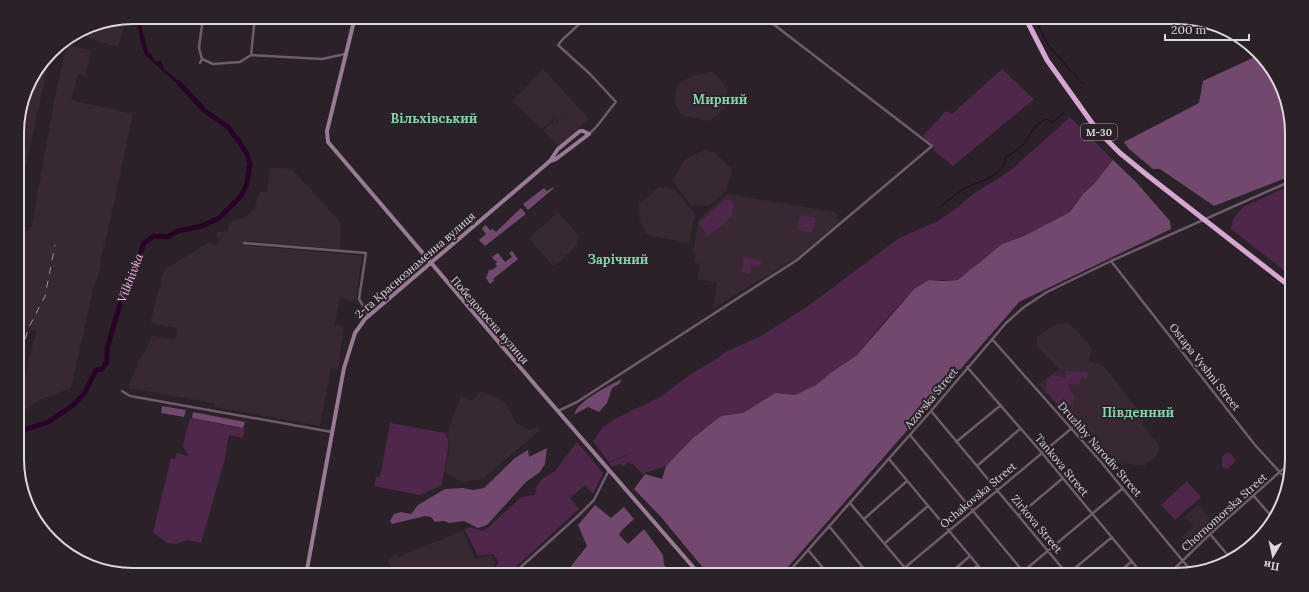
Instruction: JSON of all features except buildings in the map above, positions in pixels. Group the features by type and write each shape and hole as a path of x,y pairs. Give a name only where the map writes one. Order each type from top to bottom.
{"highway":[{"name":"М-30","path":"1029,24 1047,60 1097,130 1120,153 1285,283"}],"street":[{"path":"200,63 202,59 199,48 202,24"},
{"path":"251,55 254,24"},
{"name":"Победоносна вулиця","path":"353,24 327,131 328,142 430,263 694,568"},
{"path":"580,24 558,45 590,74 616,102 607,111 597,128 589,134"},
{"path":"558,411 577,402 786,268 932,146 773,24"},
{"path":"202,59 213,64 240,62 251,55 322,59 345,54"},
{"name":"2-га Краснознаменна вулиця","path":"307,568 346,356 355,333 369,316 550,161 558,148 580,131 583,130 589,134 556,159 550,161"},
{"name":"Azovska Street","path":"792,568 931,411 967,367 1006,323 1024,306 1047,292 1111,261 1285,184"},
{"path":"244,243 366,253 359,299 369,316"},
{"name":"Ostapa Vyshni Street","path":"1111,261 1255,444 1284,476"},
{"name":"Druzhby Narodiv Street","path":"992,339 1072,428 1188,567"},
{"name":"Tankova Street","path":"967,367 1042,453 1138,568"},
{"path":"122,391 130,396 332,432"},
{"path":"956,442 1001,406"},
{"name":"Zirkova Street","path":"931,411 1063,568"},
{"name":"Ochakovska Street","path":"904,567 1072,428"},
{"path":"977,466 1020,429"},
{"path":"910,435 1021,568"},
{"path":"889,459 980,568"},
{"name":"Chornomorska Street","path":"1175,568 1210,534 1285,468"},
{"path":"520,568 594,500 609,470"},
{"path":"1019,515 1063,478"},
{"path":"864,519 907,481"},
{"path":"1027,568 1123,488"},
{"path":"1253,496 1270,515"},
{"path":"850,503 904,567"},
{"path":"885,543 928,506"},
{"path":"829,526 863,568"},
{"path":"1210,534 1228,555"},
{"path":"1075,568 1112,537"},
{"path":"808,550 823,568"},
{"path":"956,568 970,556"},
{"path":"1124,568 1132,561"},
{"path":"975,568 978,565"}],"shaded area":[{"path":"123,24 124,26 118,47 83,36 91,32"},
{"path":"138,24 141,24 148,52 156,62 161,60 164,69 184,86 182,88 145,55 140,39"},
{"path":"68,45 91,50 85,75 78,74 71,100 133,114 105,244 103,246 98,278 95,281 71,388 37,401 24,411 24,404 26,402 24,400 24,375 37,331 27,328 24,334 24,231 31,230 55,96 67,46"},
{"path":"1254,57 1263,67 1277,91 1284,119 1285,178 1214,206 1160,169 1153,169 1129,149 1124,142 1199,103 1203,81"},
{"path":"48,65 24,176 25,119 35,85"},
{"path":"543,69 589,119 558,146 543,130 555,120 557,122 567,112 557,121 554,118 542,129 512,101"},
{"path":"1002,69 1034,99 953,166 933,150 934,147 923,136 946,111 952,114"},
{"path":"713,71 724,84 728,94 725,109 709,121 681,115 674,102 678,84 692,76"},
{"path":"1070,117 1113,160 1094,184 1083,194 1070,212 1024,236 1004,243 989,254 960,280 929,280 916,287 883,323 856,356 833,371 816,385 795,395 775,393 743,413 721,416 693,438 666,466 642,474 632,463 631,464 628,462 624,466 619,464 612,467 609,463 626,456 628,458 626,455 609,462 593,441 602,428 615,419 662,396 691,374 727,351 761,336 808,306 899,238 936,222 958,207 973,194 1010,171"},
{"path":"704,150 714,152 732,169 727,190 709,206 691,205 673,181 684,160"},
{"path":"1113,160 1136,182 1170,221 1171,229 1019,302 787,568 703,568 661,517 634,489 645,474 662,479 666,466 693,438 721,416 743,413 775,393 795,395 816,385 833,371 856,356 915,288 929,280 958,280 1002,244 1024,236 1070,212 1083,194 1094,184"},
{"path":"270,167 292,169 341,223 340,249 247,241 246,245 362,256 356,301 339,298 335,325 344,327 338,369 331,368 320,426 215,407 215,404 202,401 128,388 141,356 143,356 152,336 175,339 177,328 150,323 164,270 209,242 215,246 221,239 216,238 217,232 227,231 230,223 243,218 254,210 261,192 267,192"},
{"path":"553,187 553,189 528,210 523,204 544,188 547,191"},
{"path":"659,187 675,190 695,214 689,243 647,235 639,218 639,204"},
{"path":"1285,188 1285,271 1231,229 1233,219 1243,207"},
{"path":"728,194 835,212 840,222 795,259 713,308 717,282 697,279 700,264 694,263 696,253 693,252 698,220"},
{"path":"725,200 730,200 733,204 732,214 726,222 708,236 698,223"},
{"path":"521,208 526,214 485,246 479,240 486,234 482,229 483,227 486,225 490,230 493,229 496,232"},
{"path":"558,212 579,236 576,246 556,265 552,265 529,238"},
{"path":"800,215 817,218 811,233 797,230"},
{"path":"512,251 518,259 493,279 494,281 490,284 486,278 489,270 492,270 497,266 495,264 497,262 492,258 493,256 498,253 505,262 512,257 509,253"},
{"path":"744,257 761,260 760,267 752,266 750,274 741,272"},
{"path":"1056,324 1070,324 1092,348 1089,361 1104,366 1145,419 1142,424 1159,445 1157,455 1144,466 1114,462 1075,425 1038,384 1059,369 1037,347 1037,337"},
{"path":"1066,371 1088,372 1087,378 1081,377 1079,385 1069,384 1067,386 1075,397 1073,404 1066,407 1066,409 1078,422 1076,425 1045,390 1047,388 1046,382 1049,377 1053,375 1065,378"},
{"path":"622,379 619,384 612,388 607,403 599,412 588,407 575,414 576,410 587,399 602,389"},
{"path":"481,391 505,402 516,423 530,430 538,427 540,430 483,479 462,482 445,473 450,442 447,434 461,396 472,401"},
{"path":"162,406 186,410 184,417 161,413"},
{"path":"193,412 245,422 243,428 192,418"},
{"path":"190,418 245,429 243,438 229,435 224,462 201,543 187,540 176,544 167,543 153,532 171,458 175,459 177,453 187,456 188,454 183,446"},
{"path":"390,423 445,433 449,442 442,485 420,495 374,486 376,477 380,477"},
{"path":"577,442 603,473 593,494 585,485 570,498 579,509 515,568 494,568 499,562 493,554 478,556 465,530 470,527 482,531 488,528 521,497 535,495 537,486 543,478 555,471"},
{"path":"547,448 545,464 540,472 526,482 487,525 478,528 464,521 449,523 444,521 435,522 431,517 425,516 392,524 390,521 394,514 401,512 411,514 418,505 445,489 463,488 473,490 484,488 515,458 528,450 529,457"},
{"path":"1226,453 1231,454 1236,461 1227,469 1222,467 1222,457"},
{"path":"1187,481 1201,497 1175,520 1161,505"},
{"path":"1198,504 1211,520 1186,542 1181,537 1194,526 1184,517"},
{"path":"595,505 611,518 624,507 634,519 621,531 619,535 628,544 644,529 663,555 664,565 667,568 570,568 587,546 578,525"},
{"path":"463,531 475,559 492,555 495,563 493,567 490,568 391,568 387,560 396,554 398,557"}],"waterway":[{"path":"1038,24 1048,45 1083,84"},
{"name":"Vilkhivka","path":"24,430 48,422 72,406 84,394 96,370 102,369 107,362 107,349 125,287 131,280 144,243 154,236 167,237 178,231 202,226 219,218 241,196 246,186 250,165 247,154 240,143 228,127 205,111 179,83"},
{"path":"940,207 962,190 995,174 1004,165 1005,158 1021,147 1037,125 1046,119 1053,122 1063,113"}],"railway":[{"path":"24,344 28,329 45,296 55,245"}],"district":[{"name":"Мирний","path":"720,99"},
{"name":"Вільхівський","path":"434,118"},
{"name":"Зарічний","path":"618,259"},
{"name":"Південний","path":"1138,412"}]}
